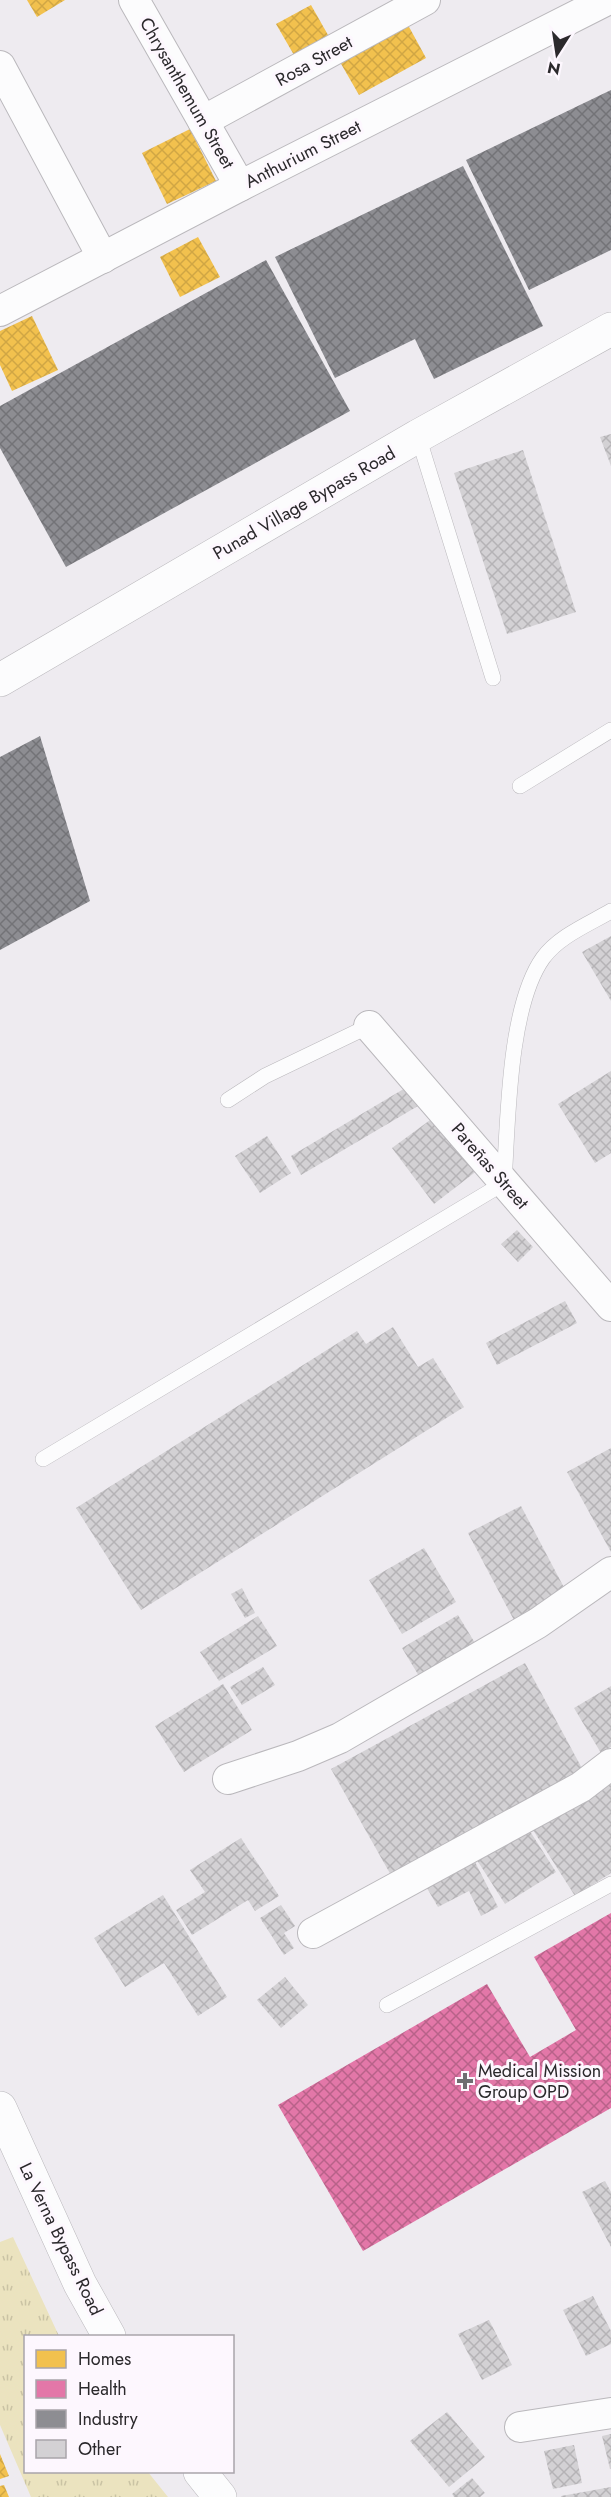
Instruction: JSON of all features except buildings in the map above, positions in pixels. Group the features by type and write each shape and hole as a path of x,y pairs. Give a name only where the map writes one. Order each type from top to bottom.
{"main road":[{"name":"Punad Village Bypass Road","path":"0,680 418,436 611,328"},
{"name":"La Verna Bypass Road","path":"0,2108 80,2284 108,2335"},
{"path":"201,2473 220,2497"}],"street":[{"name":"Chrysanthemum Street","path":"135,0 240,186"},
{"name":"Rosa Street","path":"203,121 425,0"},
{"name":"Anthurium Street","path":"0,311 240,186 607,0"},
{"path":"0,66 103,258"},
{"name":"Pareñas Street","path":"369,1026 504,1184 606,1293"},
{"path":"228,1779 298,1756 340,1738 538,1623 611,1572"},
{"path":"313,1933 581,1787 611,1764"},
{"path":"520,2427 611,2413"}],"lane":[{"path":"418,436 493,678"},
{"path":"520,786 611,730"},
{"path":"43,1459 504,1184 513,1063 519,1023 530,982 544,957 561,941 611,911"},
{"path":"228,1100 265,1076 369,1026"},
{"path":"387,2005 611,1884"}],"green space":[{"path":"13,2237 59,2335 24,2335 24,2473 149,2473 168,2497 31,2497 0,2425 0,2242"}],"place":[{"name":"Medical Mission Group OPD","path":"465,2081"}]}
